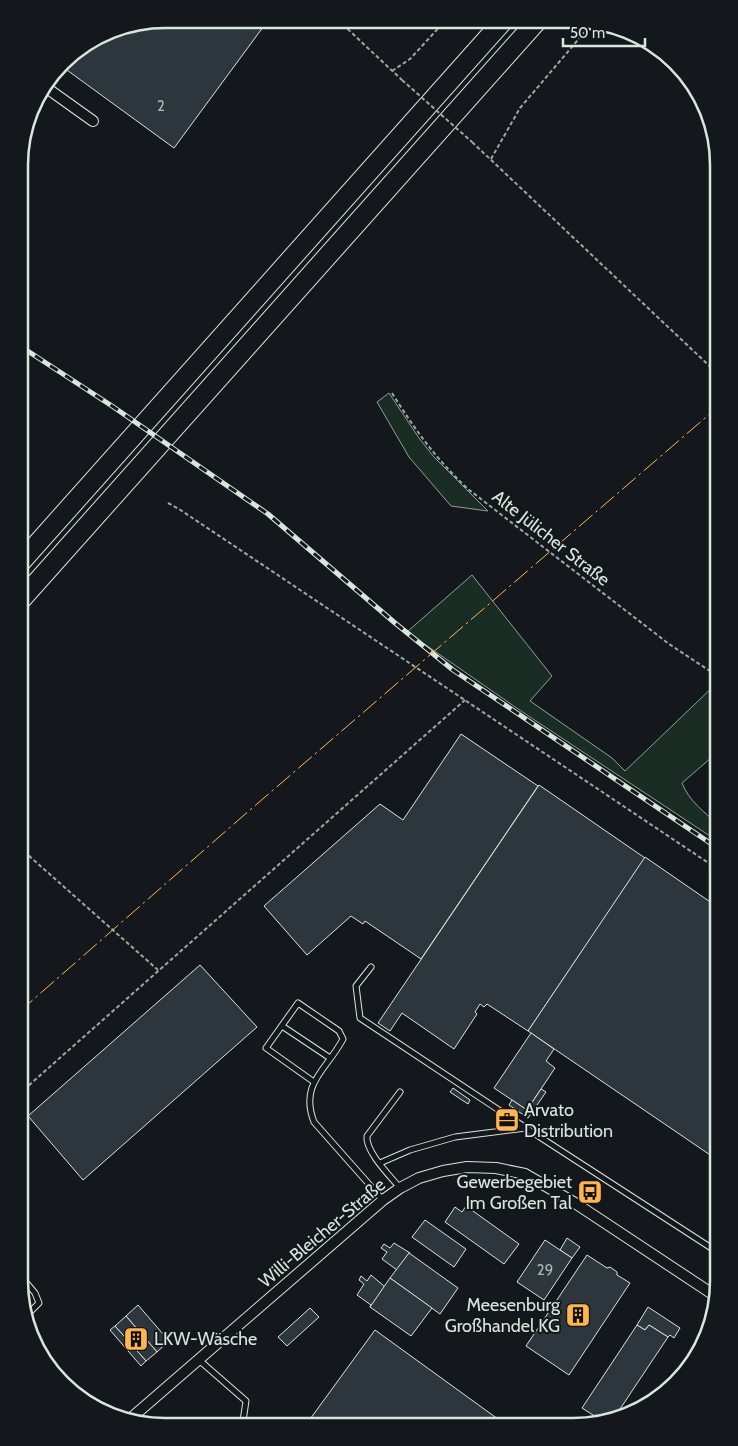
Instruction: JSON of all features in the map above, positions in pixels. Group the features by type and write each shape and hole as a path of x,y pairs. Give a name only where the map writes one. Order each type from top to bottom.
{"highway":[{"path":"28,554 497,28"},
{"path":"28,593 531,28"}],"street":[{"path":"50,90 92,121"},
{"name":"Willi-Bleicher-Straße","path":"135,1415 383,1200 419,1178 467,1167 496,1168 525,1174 575,1203 710,1292"}],"lane":[{"path":"371,967 356,986 360,1018 710,1247"},
{"path":"314,1082 266,1048 298,1003 342,1035 341,1042 314,1082 309,1100 310,1112 314,1122 383,1200"},
{"path":"282,1026 330,1058"},
{"path":"400,1092 367,1136 368,1145 400,1188"},
{"path":"380,1163 410,1150 455,1137 526,1128"},
{"path":"28,1285 35,1293 39,1303 31,1311"},
{"path":"199,1360 246,1401 243,1418"}],"path":[{"path":"346,28 392,72 491,159 710,366"},
{"path":"392,72 410,59 438,28"},
{"path":"491,159 520,108 588,29"},
{"name":"Alte Jülicher Straße","path":"392,393 427,446 468,489 669,644 710,671"},
{"path":"168,504 710,864"},
{"path":"28,1086 465,700"},
{"path":"28,855 158,971"}],"green space":[{"path":"389,393 434,457 488,511 451,506 409,457 377,402"},
{"path":"472,575 552,676 530,701 612,758 625,771 710,690 710,759 682,783 693,801 710,817 710,836 521,711 407,632"}],"building":[{"path":"164,28 262,28 174,148 66,70 74,61 96,46 129,32"},
{"path":"461,734 538,786 421,959 365,921 363,924 351,916 307,955 264,906 380,804 403,820"},
{"path":"539,785 645,858 528,1031 487,1004 484,1007 480,1004 475,1012 477,1014 454,1049 402,1013 390,1031 378,1023"},
{"path":"645,857 710,902 710,1155 528,1031"},
{"path":"200,965 257,1027 83,1180 28,1116"},
{"path":"531,1033 554,1049 546,1061 555,1068 527,1110 494,1088"},
{"path":"453,1088 470,1100 468,1104 450,1092"},
{"path":"541,1089 546,1092 528,1118 509,1105 512,1100 527,1110"},
{"path":"466,1206 519,1244 504,1264 445,1222 455,1207 462,1212"},
{"path":"425,1220 466,1249 454,1267 412,1237"},
{"path":"567,1238 580,1247 572,1258 560,1250"},
{"path":"545,1240 572,1258 544,1300 517,1282"},
{"path":"394,1243 410,1253 397,1270 382,1259 387,1252 381,1248 384,1244 390,1248"},
{"path":"409,1253 458,1288 440,1314 390,1278"},
{"name":"Meesenburg Großhandel KG","path":"587,1255 607,1268 610,1267 617,1272 617,1275 630,1283 569,1375 526,1346"},
{"path":"371,1275 385,1287 370,1307 371,1305 357,1295 364,1284 359,1280 361,1276 367,1281"},
{"path":"390,1278 432,1308 411,1336 370,1307"},
{"path":"138,1305 169,1341 157,1352 126,1316"},
{"path":"648,1307 680,1328 674,1338 670,1335 668,1337 649,1325 645,1330 637,1325"},
{"path":"310,1308 319,1317 287,1346 278,1337"},
{"name":"LKW-Wäsche","path":"126,1316 157,1352 146,1361 115,1326"},
{"path":"637,1325 645,1330 649,1325 668,1337 619,1411 596,1417 582,1408"},
{"path":"115,1326 146,1361 141,1366 110,1330"},
{"path":"375,1330 497,1418 311,1418"}],"railway":[{"path":"28,351 112,406 268,514 453,670 710,843"}],"power":[{"path":"28,1004 243,816 710,414"}],"place":[{"name":"Arvato Distribution","path":"507,1120"},
{"name":"Gewerbegebiet Im Großen Tal","path":"590,1192"},
{"name":"Meesenburg Großhandel KG","path":"578,1315"},
{"name":"LKW-Wäsche","path":"136,1339"}]}
